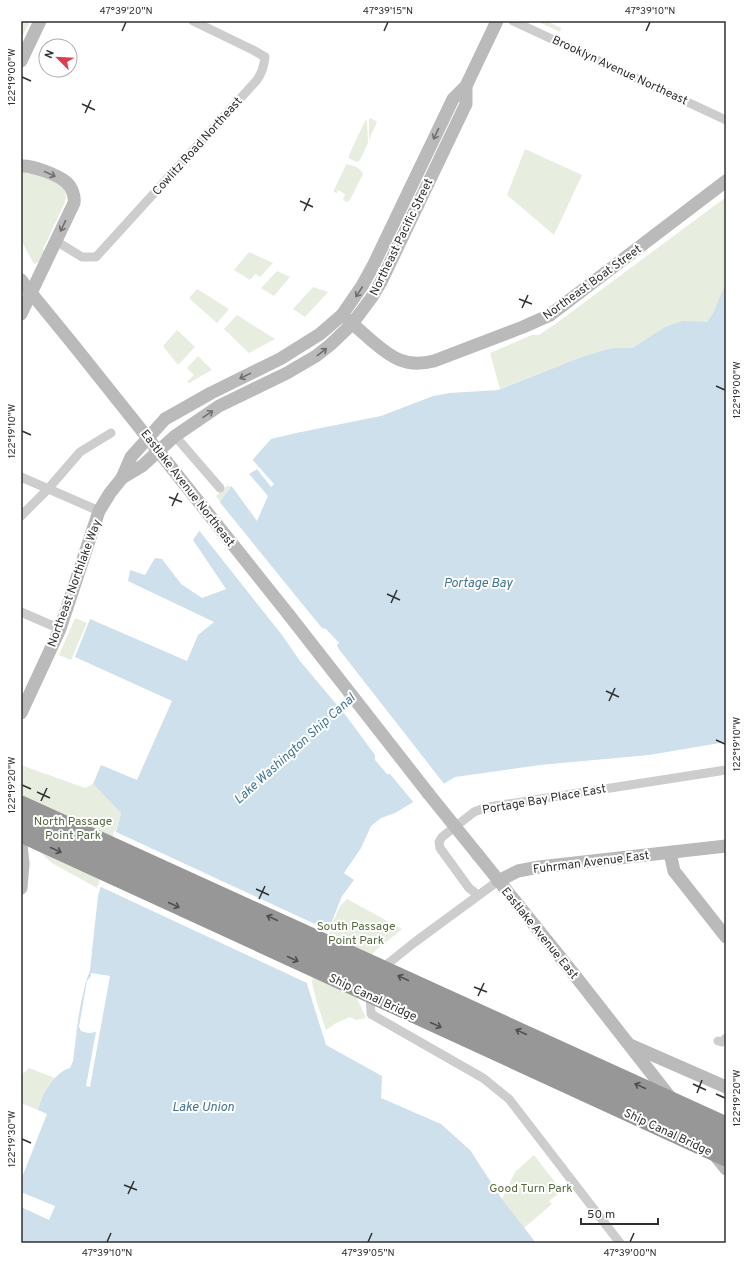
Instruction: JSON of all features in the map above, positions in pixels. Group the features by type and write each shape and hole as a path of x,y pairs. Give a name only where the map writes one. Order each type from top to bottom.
{"highway":[{"path":"21,804 726,1125"},
{"name":"Ship Canal Bridge","path":"21,817 726,1141"},
{"name":"Ship Canal Bridge","path":"21,834 726,1158"}],"main road":[{"path":"21,61 40,21"},
{"name":"Northeast Pacific Street","path":"165,419 211,393 293,352 320,334 342,315 356,297 373,266 452,99 466,86 497,21"},
{"name":"Northeast Pacific Street","path":"176,436 219,406 307,362 330,345 352,324 372,297 388,267 466,104 466,86"},
{"path":"21,166 37,168 66,182 73,193 74,203 21,314"},
{"name":"Northeast Boat Street","path":"342,315 385,353 397,360 411,364 434,361 523,327 550,315 726,182"},
{"name":"Eastlake Avenue Northeast","path":"24,284 82,355 353,698"},
{"name":"Northeast Northlake Way","path":"21,713 60,629 99,511 110,493 122,478 131,457 165,419"},
{"name":"Northeast Northlake Way","path":"122,478 142,466 176,436"},
{"name":"Eastlake Avenue East","path":"353,698 726,1169"},
{"path":"21,844 23,864 21,888"},
{"name":"Fuhrman Avenue East","path":"498,881 518,872 539,867 726,846"},
{"path":"670,853 674,871 726,937"},
{"path":"629,1045 726,1087"}],"street":[{"name":"Cowlitz Road Northeast","path":"56,241 82,257 96,257 257,80 264,66 265,57 193,21"},
{"name":"Brooklyn Avenue Northeast","path":"513,21 726,120"},
{"path":"21,516 48,489 80,452 112,433"},
{"path":"176,436 220,488"},
{"path":"21,477 99,511"},
{"path":"21,612 60,629"},
{"name":"Portage Bay Place East","path":"478,895 469,888 440,848 439,842 442,837 478,810 495,806 726,770"},
{"name":"Fuhrman Avenue East","path":"498,881 415,942 370,978 371,1014 483,1078 508,1099 620,1243"}],"green space":[{"path":"21,21 30,21 21,39"},
{"path":"537,21 546,21 561,28 560,32"},
{"path":"371,118 377,122 369,140 369,119"},
{"path":"367,120 368,143 360,160 357,162 350,159 349,155 365,121"},
{"path":"525,149 582,175 554,235 507,195"},
{"path":"346,165 356,167 363,174 350,200 347,202 343,200 345,194 338,190 337,193 334,192"},
{"path":"21,172 29,172 61,184 68,192 65,193 65,202 43,249 42,261 34,264 21,240"},
{"path":"726,197 726,283 713,313 707,322 665,327 632,348 612,348 584,356 500,389 490,353 532,335 539,335"},
{"path":"249,252 273,263 260,277 255,274 250,280 234,270"},
{"path":"277,271 290,277 274,296 261,288"},
{"path":"313,287 328,292 305,317 293,309"},
{"path":"197,289 229,309 217,323 189,298"},
{"path":"237,315 275,339 249,353 224,329"},
{"path":"177,330 195,347 178,365 163,346"},
{"path":"198,356 212,370 189,383 187,382 194,375 187,368"},
{"path":"228,485 230,487 220,502 216,496"},
{"path":"75,618 87,623 71,660 59,655"},
{"name":"North Passage Point Park","path":"21,765 85,788 93,784 121,813 97,888 52,863 21,835"},
{"name":"South Passage Point Park","path":"347,899 402,929 375,951 359,970 356,996 366,1018 356,1020 350,1017 336,1023 326,1030 312,983 314,967 340,906"},
{"path":"29,1068 55,1078 44,1092 38,1110 21,1103 21,1072 24,1073"},
{"name":"Good Turn Park","path":"534,1155 562,1191 549,1201 552,1204 524,1228 502,1199 515,1172"}],"water":[{"name":"Portage Bay","path":"726,282 726,742 649,755 540,765 455,777 395,813 381,818 371,826 361,848 344,873 354,880 342,896 307,984 326,1045 382,1076 381,1098 441,1124 470,1150 502,1199 536,1243 21,1243 21,1180 47,1114 38,1110 44,1093 56,1077 63,1071 70,1068 73,1061 83,992 90,970 98,896 121,813 93,784 101,765 137,780 172,701 75,657 90,619 187,661 198,635 214,622 128,581 130,570 145,575 155,558 162,559 181,584 202,598 226,589 193,540 239,475 271,439 381,416 433,396 450,393 498,390 584,356 612,348 632,348 665,327 683,321 707,322 713,313"}],"pier":[{"path":"251,458 274,484 271,487 257,469 249,474 268,496 257,521 230,484"},
{"path":"218,500 322,628 326,629 339,643 337,645 338,648 445,785 415,804 390,774 387,774 375,760 375,755 347,717 300,661 282,635 198,529"},
{"path":"114,831 330,931 309,984 99,886"},
{"path":"91,973 110,976 90,1087 86,1086 96,1032 84,1032 81,1031 79,1027 87,981 91,976"},
{"path":"21,1192 55,1206 49,1220 21,1207"}],"water label":[{"name":"Lake Washington Ship Canal","path":"294,748"},
{"name":"Lake Union","path":"203,1106"}]}
